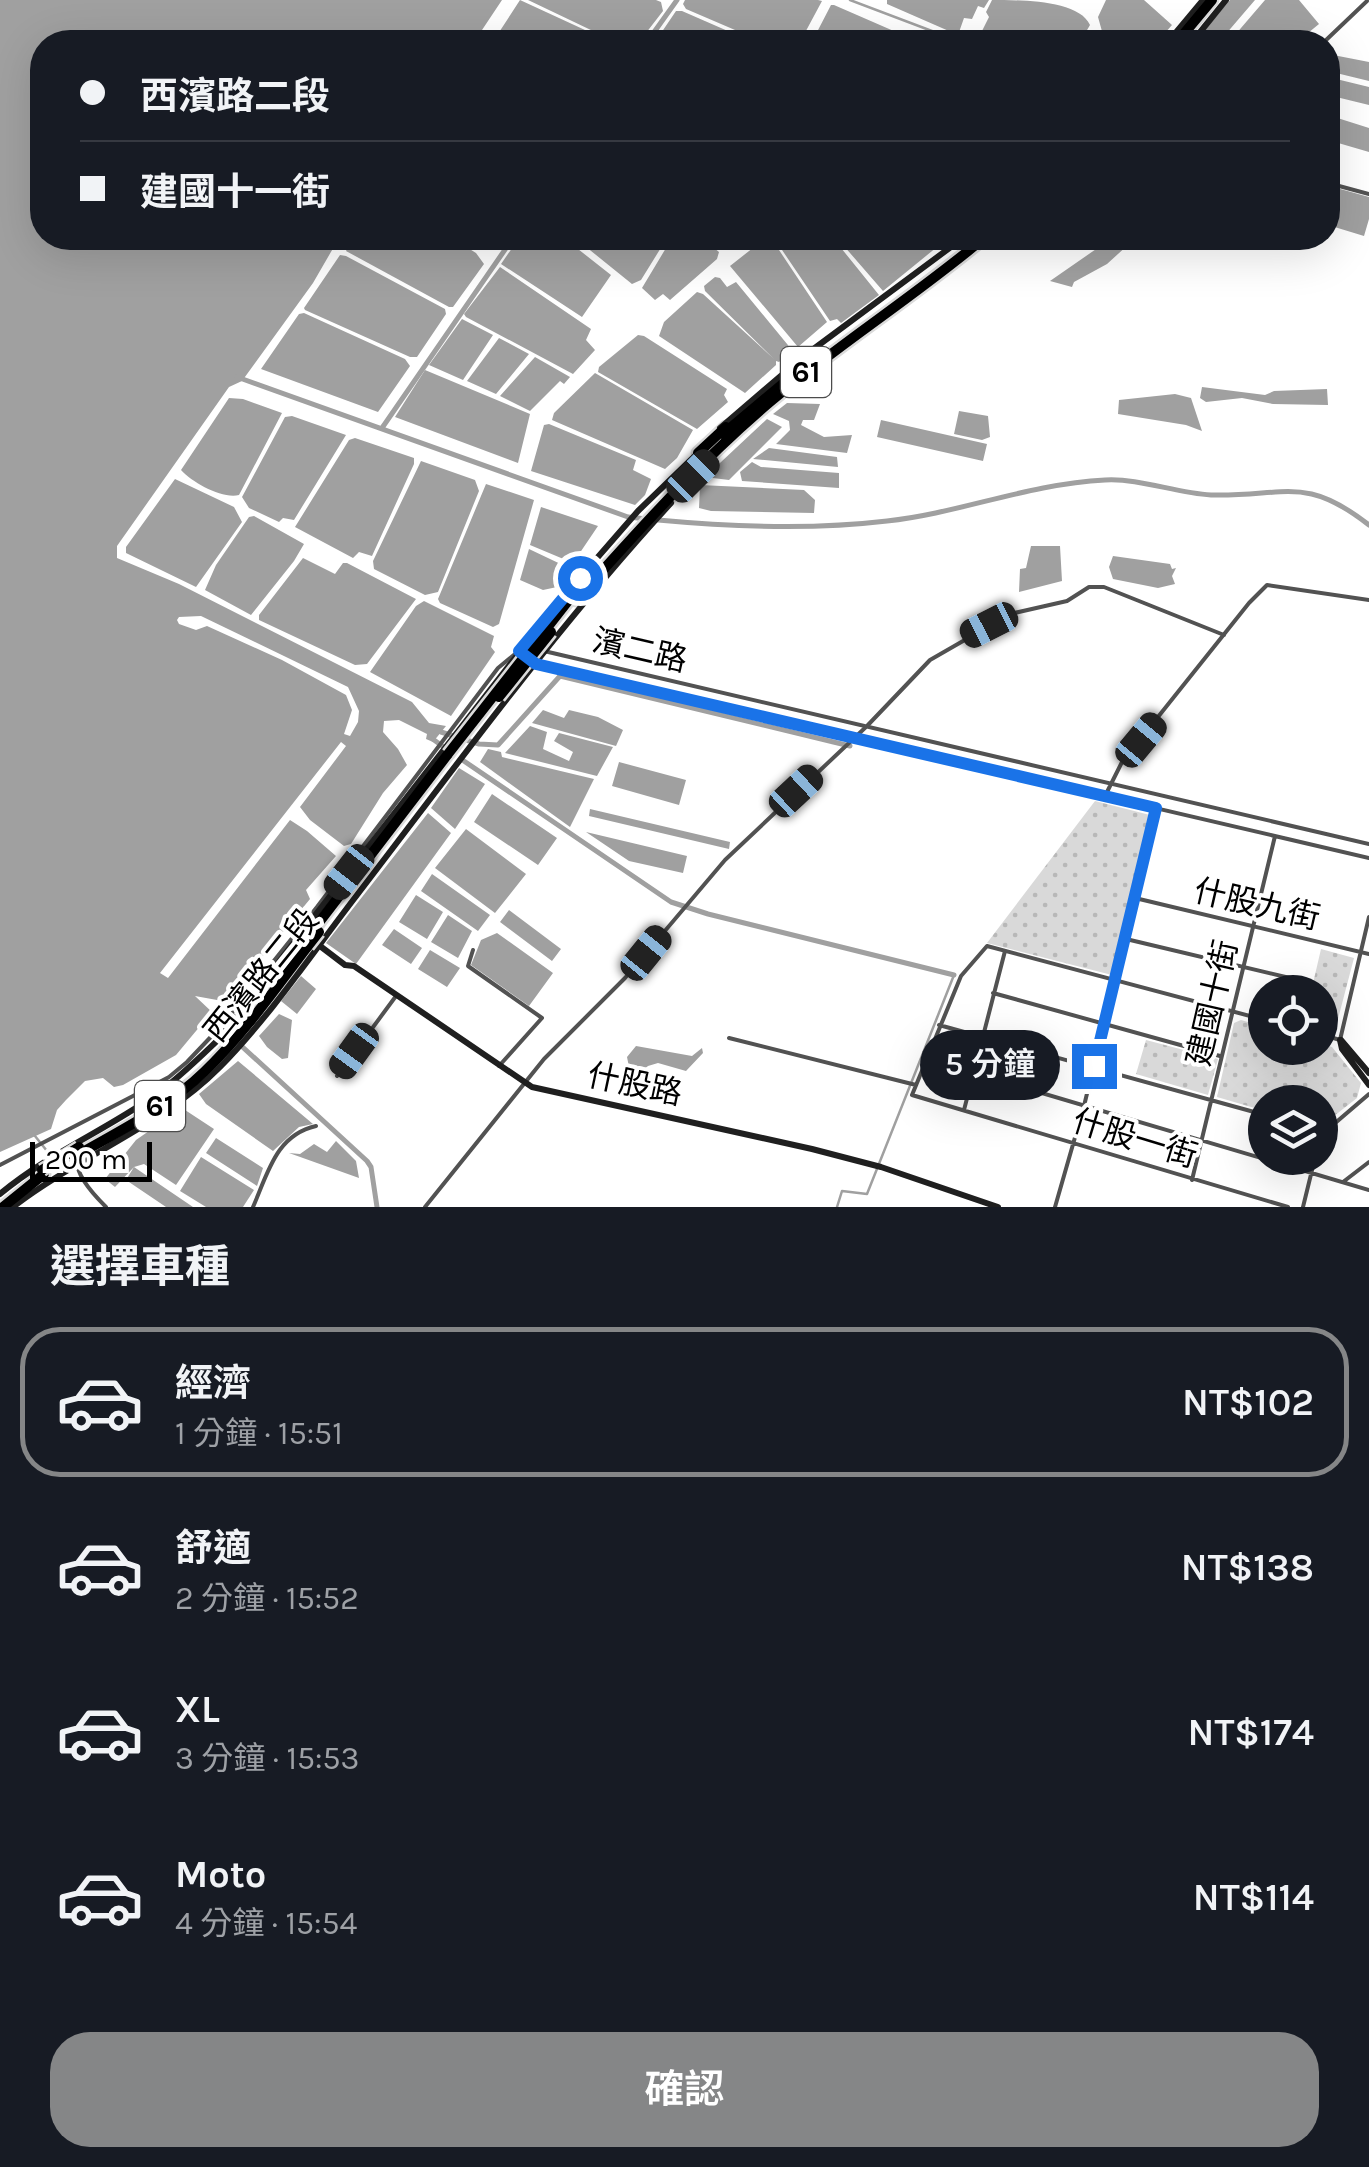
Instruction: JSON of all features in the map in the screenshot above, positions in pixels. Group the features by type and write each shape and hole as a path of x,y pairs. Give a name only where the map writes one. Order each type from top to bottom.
{"highway":[{"path":"1189,30 1219,0"},
{"path":"1197,30 1219,0"},
{"name":"61","path":"1,1200 162,1098 197,1070 236,1030 448,754 574,598 649,513 746,412 958,250"},
{"name":"61","path":"649,513 666,504 728,439 811,368 971,250"},
{"path":"698,452 746,412"}],"street":[{"path":"1178,30 1203,0"},
{"path":"1337,30 1367,2"},
{"path":"1340,186 1369,194"},
{"path":"649,513 727,420 789,368 947,250"},
{"path":"649,513 782,398 972,250"},
{"path":"448,754 480,735 636,528"},
{"path":"448,754 460,723 519,651 636,528"},
{"path":"1105,796 1122,762 1249,603 1268,586 1369,600"},
{"path":"425,1207 544,1059 626,978 725,860 868,726 930,660 1010,614 1067,601 1089,587 1104,587 1224,635"},
{"name":"濱二路","path":"519,651 546,651 1369,844"},
{"name":"濱二路","path":"519,651 536,664 1369,858"},
{"path":"1055,1207 1084,1106 1156,808"},
{"name":"建國十街","path":"1192,1180 1275,836"},
{"name":"什股九街","path":"1135,898 1369,954"},
{"path":"1369,917 1340,1040 1342,1050 1369,1085"},
{"name":"什股路","path":"309,936 532,1088 812,1149 880,1167 998,1207"},
{"path":"1124,938 1278,975"},
{"path":"729,1038 916,1085 961,976 987,946 1248,1016"},
{"path":"473,950 468,966 542,1018 499,1066"},
{"path":"964,1110 1005,950"},
{"path":"993,993 1222,1056"},
{"path":"337,1076 396,996"},
{"path":"939,1025 1248,1111"},
{"path":"0,1165 169,1076 224,1042 236,1030"},
{"path":"1340,1040 1369,1074"},
{"name":"西濱路二段","path":"13,1207 43,1172 77,1152 161,1116 204,1082 224,1042"},
{"path":"974,1073 1248,1154"},
{"name":"什股一街","path":"916,1085 912,1095 1288,1207"},
{"path":"1338,1119 1369,1094"},
{"path":"75,1126 82,1179 106,1207"},
{"path":"253,1207 282,1144 301,1130 316,1126"},
{"path":"1343,1182 1369,1162"},
{"path":"1303,1207 1311,1175"},
{"path":"1318,1175 1369,1190"}],"shaded area":[{"path":"0,0 502,0 482,30 30,30 30,250 332,250 242,381 229,387 117,546 117,558 179,584 412,702 429,723 446,726 433,742 426,739 427,734 399,720 384,721 383,732 407,765 383,793 351,844 344,846 310,820 300,807 346,746 341,742 160,973 168,978 290,820 307,831 336,856 306,890 310,899 241,983 217,1000 195,996 213,1013 213,1018 201,1025 176,1055 123,1085 114,1087 103,1078 85,1081 57,1110 51,1129 0,1152"},
{"path":"520,0 585,30 500,30"},
{"path":"528,0 661,2 663,11 648,30 591,30"},
{"path":"685,0 822,1 806,30 735,30 686,9"},
{"path":"887,0 989,0 984,8 978,6 972,19 964,18 960,30 947,30 887,4"},
{"path":"992,0 1033,1 1074,11 1090,25 1087,30 982,30 989,17 986,12"},
{"path":"1106,0 1144,0 1172,25 1168,30 1102,30 1098,17"},
{"path":"1230,0 1255,0 1229,30 1204,30"},
{"path":"1265,0 1299,0 1319,24 1312,30 1239,30"},
{"path":"834,5 891,30 818,30"},
{"path":"676,11 682,11 726,30 663,30"},
{"path":"1340,56 1369,62 1369,81 1340,74"},
{"path":"1340,80 1369,87 1369,105 1340,98"},
{"path":"1340,119 1369,128 1369,152 1340,144"},
{"path":"1340,189 1369,197 1364,236 1340,229"},
{"path":"471,250 484,264 453,307 449,307 346,251"},
{"path":"511,250 579,250 611,275 582,317 501,264"},
{"path":"590,250 660,250 641,280 632,284"},
{"path":"665,250 719,252 717,259 670,300 663,294 655,300 642,288"},
{"path":"750,250 779,250 827,322 798,347 730,266"},
{"path":"782,250 843,250 879,295 841,323 837,319 830,321"},
{"path":"847,250 933,250 883,291"},
{"path":"1095,250 1122,250 1072,287 1050,281"},
{"path":"340,255 445,309 446,314 417,357 305,310"},
{"path":"500,267 591,329 586,340 595,350 573,374 466,317 464,314"},
{"path":"715,277 727,287 736,282 792,350 745,393 659,336 664,322 697,292 774,359 705,291 704,286"},
{"path":"299,314 405,359 410,366 378,412 261,369"},
{"path":"462,319 493,335 463,380 429,365"},
{"path":"638,335 727,389 724,395 728,402 697,429 598,372"},
{"path":"499,338 529,354 496,394 467,381"},
{"path":"535,357 570,377 564,384 560,381 530,411 500,396"},
{"path":"425,370 530,414 518,463 395,417"},
{"path":"595,373 693,430 677,458 665,469 552,420 554,413"},
{"path":"1202,387 1265,395 1274,391 1327,389 1328,405 1273,404 1242,398 1206,402 1200,398"},
{"path":"1175,394 1191,398 1202,431 1118,414 1119,400"},
{"path":"229,398 282,413 239,495 232,496 208,489 181,470"},
{"path":"787,403 820,404 814,420 803,420 801,425 824,437 852,435 847,453 776,444 790,430 789,421 773,414"},
{"path":"959,411 988,416 990,437 982,440 954,434"},
{"path":"285,417 346,435 294,520 283,518 279,522 249,508 242,497"},
{"path":"767,419 782,427 729,480 705,477"},
{"path":"881,420 987,444 983,461 877,437"},
{"path":"544,425 636,460 633,470 651,479 645,495 635,505 531,471"},
{"path":"355,438 414,458 414,464 372,556 359,552 353,558 295,527 349,440"},
{"path":"769,448 837,457 838,467 753,459"},
{"path":"421,461 475,480 479,491 438,592 425,595 374,569 373,561"},
{"path":"752,462 761,467 839,473 839,488 742,481 740,472"},
{"path":"175,479 234,507 242,522 196,587 126,553 126,547"},
{"path":"486,484 534,500 499,624 493,627 438,599"},
{"path":"700,485 804,490 815,500 814,513 711,511 699,508"},
{"path":"541,507 598,526 573,563 530,545"},
{"path":"254,516 304,544 251,615 205,590 216,565 249,517"},
{"path":"1031,546 1060,546 1062,581 1019,592 1020,569 1026,568"},
{"path":"529,549 569,568 557,587 543,590 520,580"},
{"path":"1113,556 1170,564 1172,569 1176,568 1172,576 1175,584 1158,588 1113,579 1109,567"},
{"path":"303,558 335,574 347,563 416,599 367,664 355,665 259,620"},
{"path":"424,601 494,636 491,647 495,652 451,716 370,672 416,606"},
{"path":"543,710 564,718 569,710 598,717 623,730 616,746 532,723"},
{"path":"530,726 547,732 543,749 569,761 573,752 554,741 559,733 613,747 597,776 505,753"},
{"path":"488,749 501,752 502,757 594,779 570,827 480,762"},
{"path":"619,762 686,780 679,805 612,786"},
{"path":"459,768 485,784 455,829 431,808"},
{"path":"492,794 557,838 538,865 474,822"},
{"path":"1095,801 1150,815 1112,975 987,943"},
{"path":"590,809 730,842 729,849 589,816"},
{"path":"428,813 451,833 356,964 326,943"},
{"path":"466,829 526,874 495,913 435,868"},
{"path":"586,832 687,856 683,873 629,861"},
{"path":"432,874 490,915 478,931 421,891"},
{"path":"416,895 443,912 427,939 399,922"},
{"path":"509,910 561,949 552,961 500,922"},
{"path":"448,915 472,931 458,958 431,942"},
{"path":"394,929 422,948 411,964 382,945"},
{"path":"497,933 553,973 529,1006 471,965 481,940"},
{"path":"1321,949 1354,958 1338,1019 1338,975 1315,975"},
{"path":"430,950 460,968 447,987 418,969"},
{"path":"301,976 316,989 297,1014 281,1001"},
{"path":"279,1014 292,1020 288,1058 282,1059 259,1036"},
{"path":"1248,1022 1248,1065 1338,1065 1338,1054 1361,1083 1357,1098 1338,1113 1338,1085 1248,1085 1248,1106 1217,1097 1234,1023"},
{"path":"1146,1040 1218,1059 1208,1095 1136,1074"},
{"path":"636,1046 692,1056 702,1048 703,1053 686,1071 658,1063 637,1075 630,1072 627,1057"},
{"path":"238,1061 313,1124 299,1127 273,1151 206,1104 199,1094"},
{"path":"182,1108 214,1129 176,1185 144,1164 134,1167 115,1187 105,1179 136,1140"},
{"path":"216,1138 263,1168 257,1186 206,1153"},
{"path":"336,1141 356,1161 359,1178 289,1153 300,1154 314,1144 327,1152"},
{"path":"201,1157 254,1190 243,1207 206,1207 180,1191"},
{"path":"134,1167 193,1207 166,1207 126,1180"}],"pier":[{"path":"201,616 348,687 359,711 350,736 344,734 352,710 346,695 207,626 196,630 177,620"}],"waterway":[{"path":"656,30 677,0"},
{"path":"850,0 929,30"},
{"path":"382,428 505,250"},
{"path":"237,377 628,517 647,519"},
{"path":"658,520 772,526 859,524 914,517 1049,487 1118,480 1211,495 1310,494 1347,509 1369,525"},
{"path":"441,732 479,744 498,745 560,676 850,746"},
{"path":"434,740 448,750"},
{"path":"461,759 671,902 954,975"},
{"path":"837,1207 842,1191 867,1194 954,975"},
{"path":"212,1019 367,1161 377,1207"},
{"path":"35,1136 51,1156"}],"route":[{"path":"580,578 519,651 536,664 1156,808 1094,1066"}]}
